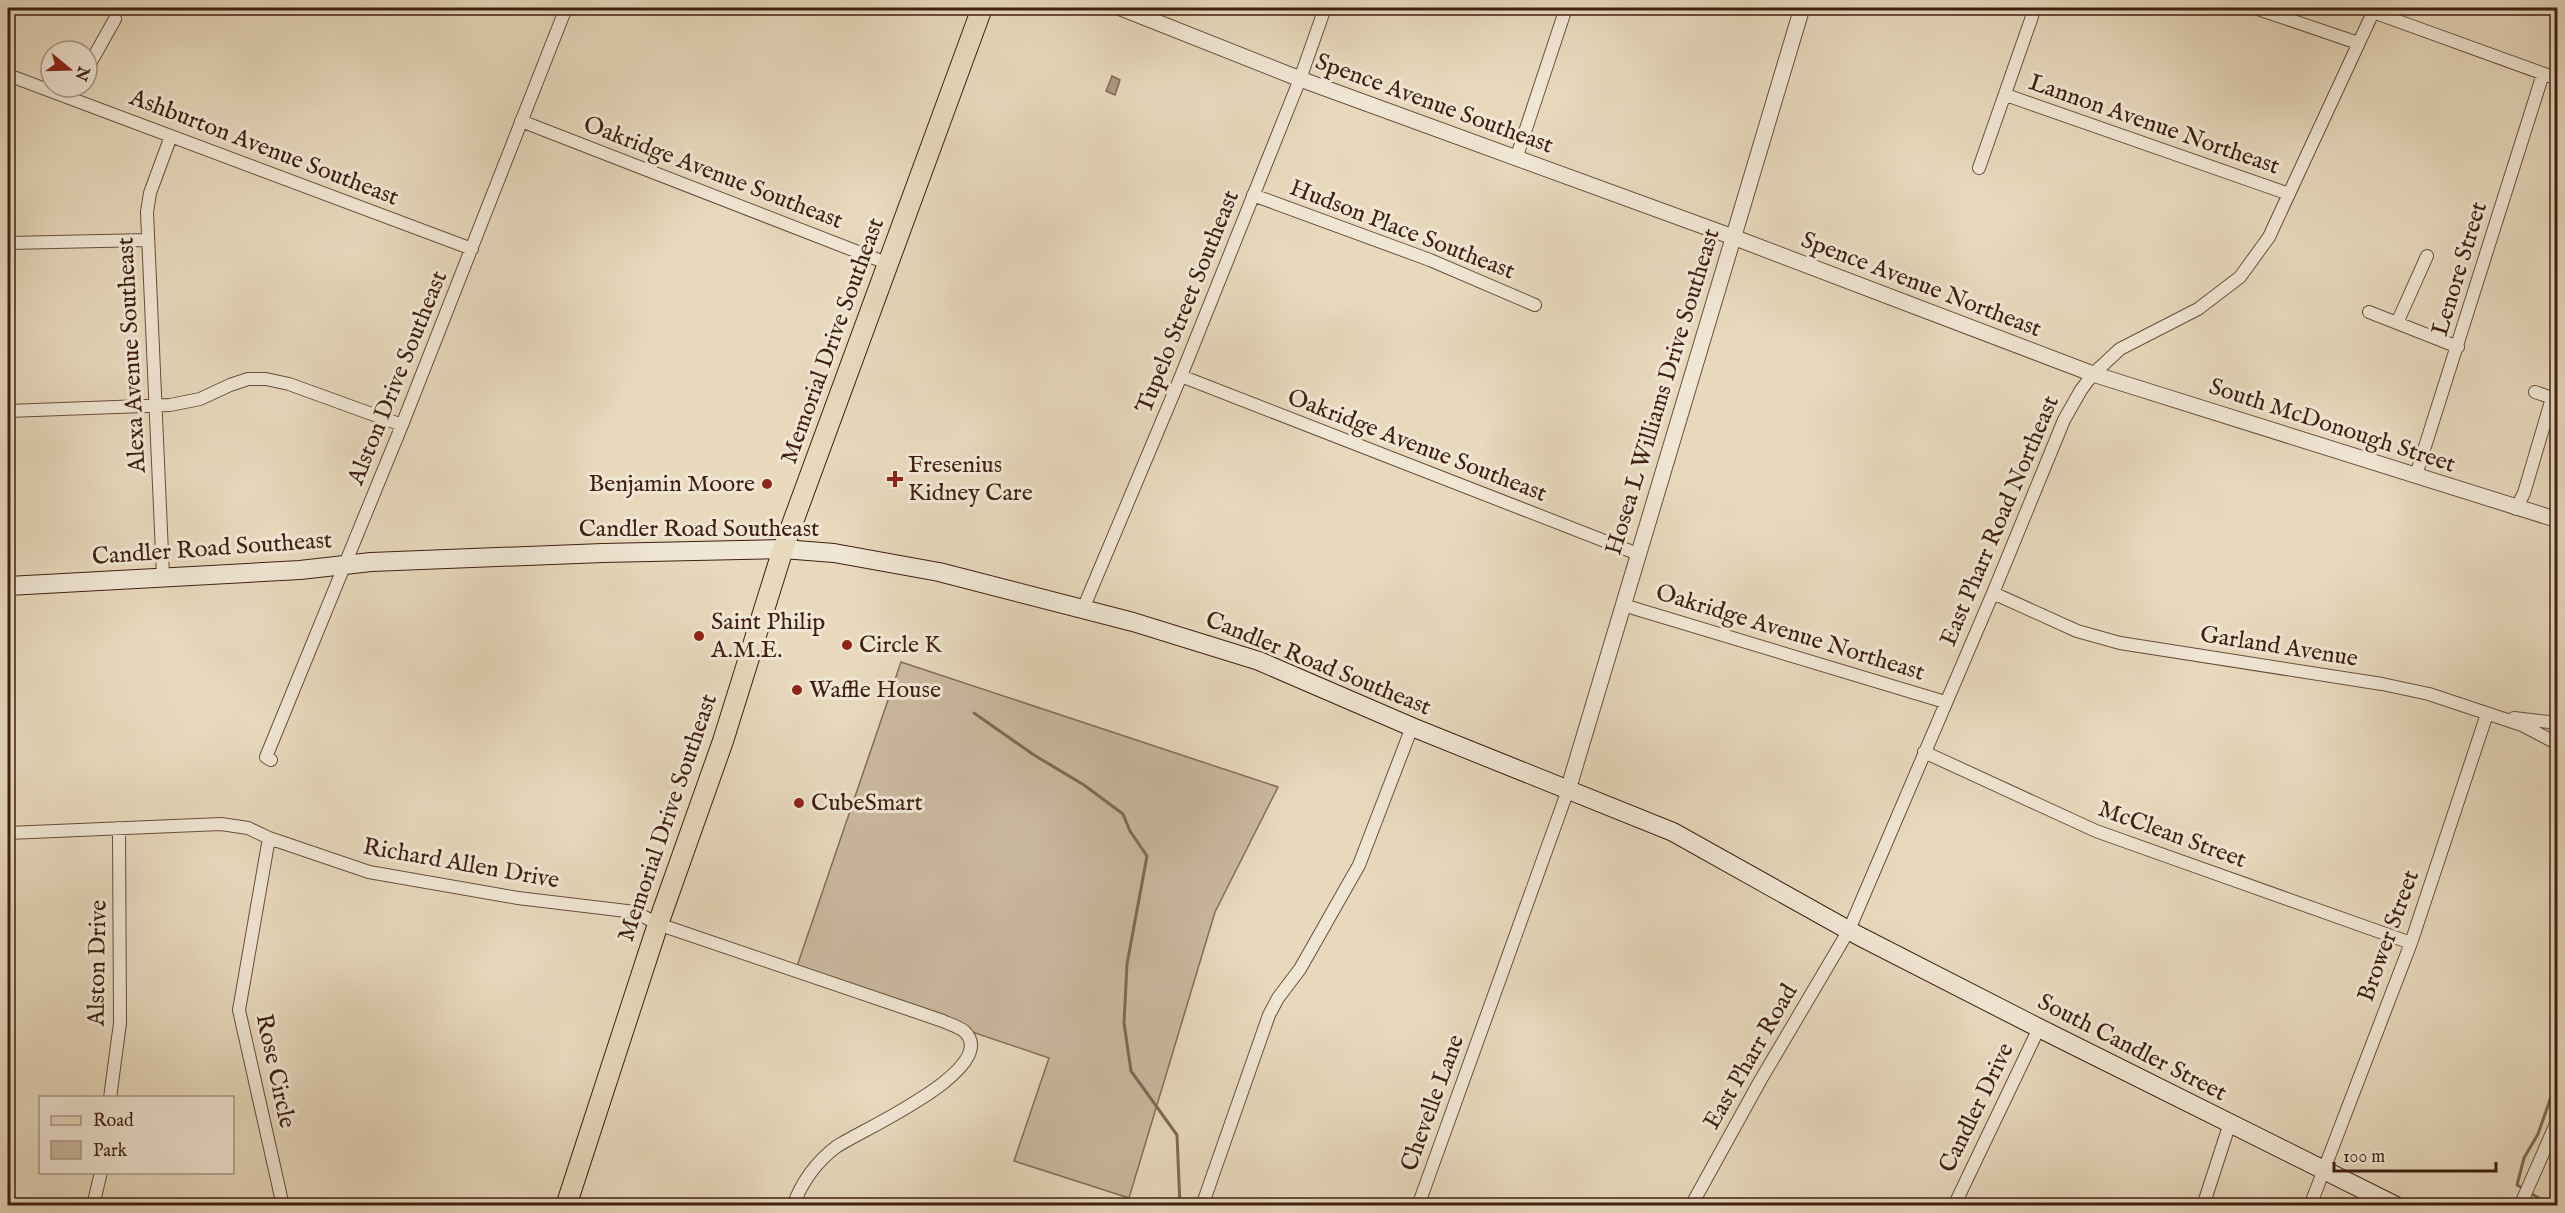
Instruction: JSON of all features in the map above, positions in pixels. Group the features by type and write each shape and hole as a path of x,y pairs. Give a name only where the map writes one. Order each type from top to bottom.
{"main road":[{"name":"Memorial Drive Southeast","path":"566,1206 658,924 723,741 783,549 982,8"},
{"name":"Candler Road Southeast","path":"8,586 300,570 345,564 603,553 783,549 834,553 939,572 1164,631 1259,661 1412,727 1673,832 1849,930"},
{"name":"South Candler Street","path":"1849,930 2039,1028 2396,1206"}],"street":[{"name":"Alston Drive Southeast","path":"272,760 266,757 402,425 566,8"},
{"name":"Spence Avenue Southeast","path":"1121,8 1300,79 1733,237"},
{"name":"Tupelo Street Southeast","path":"1083,609 1181,376 1300,79 1325,8"},
{"path":"1516,159 1566,8"},
{"name":"Hosea L Williams Drive Southeast","path":"1568,790 1802,8"},
{"path":"1979,168 2035,8"},
{"path":"2255,8 2358,43"},
{"path":"2374,10 2558,79"},
{"name":"East Pharr Road Northeast","path":"1849,930 2064,420 2081,390 2093,374 2120,349 2198,309 2240,277 2269,237 2374,10"},
{"path":"99,48 115,19"},
{"name":"Lenore Street","path":"2416,475 2543,74"},
{"name":"Ashburton Avenue Southeast","path":"8,75 39,83"},
{"name":"Lannon Avenue Northeast","path":"2006,95 2289,194"},
{"name":"Ashburton Avenue Southeast","path":"88,99 171,136 472,249"},
{"name":"Oakridge Avenue Southeast","path":"521,121 889,264"},
{"name":"Alexa Avenue Southeast","path":"163,576 147,212 150,193 171,136"},
{"name":"Hudson Place Southeast","path":"1253,195 1430,260 1535,305"},
{"name":"Spence Avenue Northeast","path":"1733,237 2093,374"},
{"path":"8,243 148,240"},
{"path":"2397,323 2427,256"},
{"path":"2369,312 2458,347"},
{"name":"South McDonough Street","path":"2093,374 2416,475 2516,509 2558,520"},
{"name":"Oakridge Avenue Southeast","path":"1181,376 1638,554"},
{"path":"8,411 188,402 248,379 266,379 289,384 402,425"},
{"path":"2516,509 2524,493 2555,399 2535,392"},
{"name":"Garland Avenue","path":"1993,593 2077,631 2120,643 2382,684 2429,694 2522,726 2558,744"},
{"name":"Oakridge Avenue Northeast","path":"1623,605 1945,702"},
{"path":"2487,714 2558,723"},
{"name":"Brower Street","path":"2310,1206 2411,943 2487,714"},
{"path":"1202,1206 1269,1015 1300,969 1359,866 1412,727"},
{"name":"McClean Street","path":"1924,752 2096,831 2411,943"},
{"name":"Chevelle Lane","path":"1418,1206 1568,790"},
{"name":"Richard Allen Drive","path":"8,833 221,824 248,828 269,838 369,872 518,898 634,912 658,924 943,1021 963,1031 969,1040 970,1050 968,1059 962,1068 941,1086 836,1148 810,1172 793,1206"},
{"name":"Alston Drive","path":"110,1096 120,1023 119,828"},
{"name":"Rose Circle","path":"269,838 239,1010 283,1206"},
{"name":"East Pharr Road","path":"1691,1206 1849,930"},
{"name":"Candler Drive","path":"1954,1206 2039,1028"},
{"path":"2520,1203 2558,1119"},
{"path":"2203,1206 2230,1124"},
{"path":"93,1206 101,1174"}],"green space":[{"path":"901,662 1278,787 1215,912 1129,1198 1014,1161 1049,1058 795,972"}],"shaded area":[{"path":"1112,76 1120,80 1115,95 1106,91"}],"waterway":[{"path":"974,713 1034,755 1084,785 1123,814 1130,831 1147,856 1127,964 1124,1023 1131,1071 1177,1135 1180,1206"},
{"path":"2524,1189 2517,1185 2524,1158 2538,1134 2558,1077"},
{"path":"2530,1193 2541,1199 2542,1206"}],"place":[{"name":"Fresenius Kidney Care","path":"895,479"},
{"name":"Benjamin Moore","path":"767,484"},
{"name":"Saint Philip A.M.E.","path":"699,636"},
{"name":"Circle K","path":"847,645"},
{"name":"Waffle House","path":"797,690"},
{"name":"CubeSmart","path":"799,803"}]}
